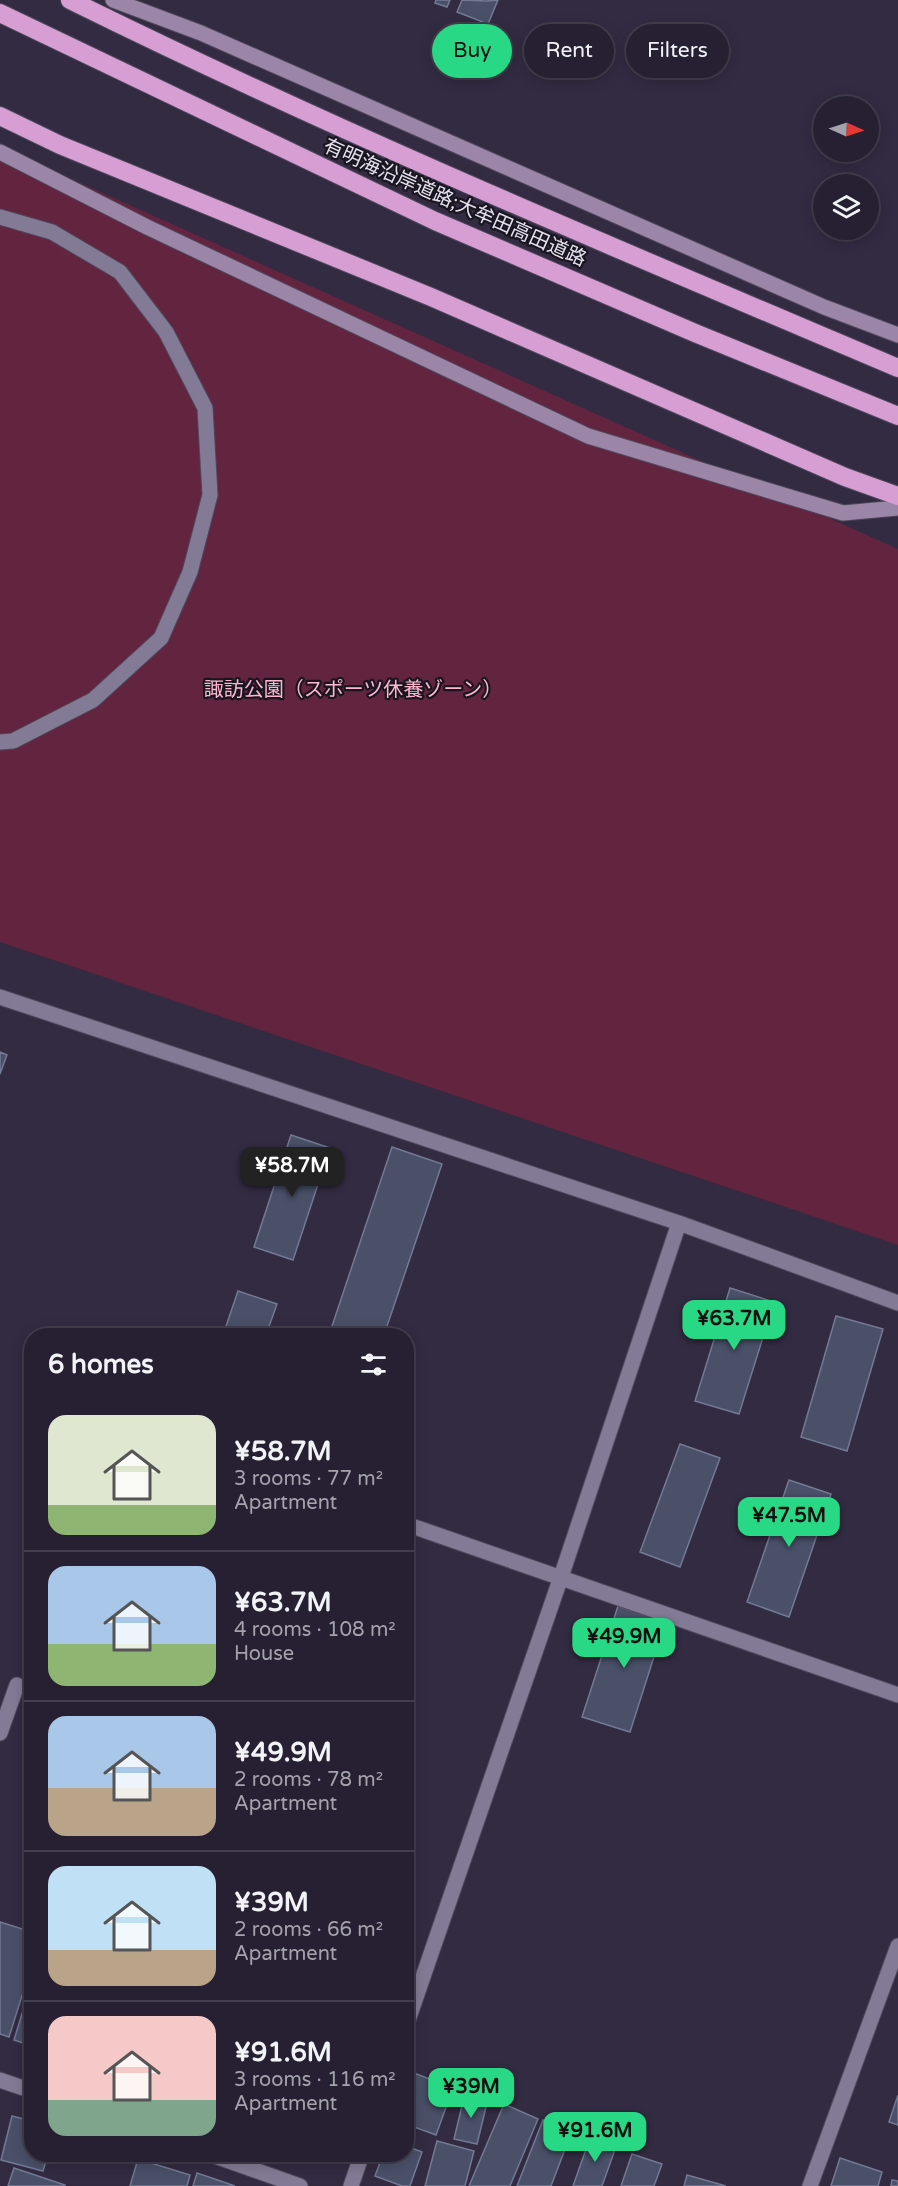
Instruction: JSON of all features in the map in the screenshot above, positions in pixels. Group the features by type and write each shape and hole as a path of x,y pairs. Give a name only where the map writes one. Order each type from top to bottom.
{"highway":[{"path":"70,0 182,55 492,195 898,368"},
{"name":"有明海沿岸道路;大牟田高田道路","path":"0,13 435,221 695,333 898,416"},
{"path":"0,116 60,145 431,297 834,472 898,496"}],"street":[{"path":"113,0 201,33 813,303 898,335"},
{"path":"0,152 147,227 588,436 843,513 898,508"},
{"path":"0,217 52,232 120,272 166,332 205,408 210,495 190,572 161,638 93,700 13,741 0,742"},
{"path":"0,997 679,1223 898,1303"},
{"path":"414,2003 561,1577 679,1223"},
{"path":"414,1527 898,1695"},
{"path":"0,1733 17,1685"},
{"path":"810,2186 898,1946"},
{"path":"0,2080 24,2088"},
{"path":"232,2162 300,2186"},
{"path":"351,2186 359,2162"}],"green space":[{"name":"諏訪公園（スポーツ休養ゾーン）","path":"0,147 898,549 898,1245 0,942"}],"building":[{"path":"436,0 450,0 447,7 435,3"},
{"path":"462,0 498,0 488,24 457,12"},
{"path":"0,1052 7,1055 0,1074"},
{"path":"291,1135 330,1148 293,1260 254,1247"},
{"path":"392,1147 442,1164 386,1328 331,1328"},
{"path":"730,1288 774,1302 739,1414 695,1401"},
{"path":"238,1291 277,1304 268,1328 225,1328"},
{"path":"836,1316 883,1329 847,1451 801,1437"},
{"path":"680,1444 720,1458 680,1567 640,1552"},
{"path":"789,1480 831,1494 789,1617 747,1602"},
{"path":"618,1606 665,1622 630,1732 582,1717"},
{"path":"0,1922 24,1930 24,1989 9,2037 0,2034"},
{"path":"24,2007 24,2043 14,2040"},
{"path":"414,2073 453,2088 436,2135 414,2127"},
{"path":"465,2093 488,2099 477,2144 454,2139"},
{"path":"898,2095 898,2125 889,2122"},
{"path":"504,2104 538,2119 510,2186 469,2186"},
{"path":"12,2116 24,2119 24,2162 46,2162 43,2171 1,2160"},
{"path":"543,2120 572,2131 551,2186 517,2186"},
{"path":"591,2135 617,2144 602,2186 573,2186"},
{"path":"437,2141 474,2151 465,2186 425,2186"},
{"path":"414,2149 422,2152 410,2186 402,2186 375,2176 380,2162 414,2162"},
{"path":"632,2154 662,2164 654,2186 621,2186"},
{"path":"840,2158 882,2172 878,2186 831,2186"},
{"path":"137,2162 148,2162 190,2175 187,2186 130,2186"},
{"path":"14,2168 65,2185 65,2186 8,2186"},
{"path":"197,2173 235,2186 193,2186"},
{"path":"687,2175 726,2186 684,2186"},
{"path":"892,2180 898,2181 898,2186 891,2186"}]}
